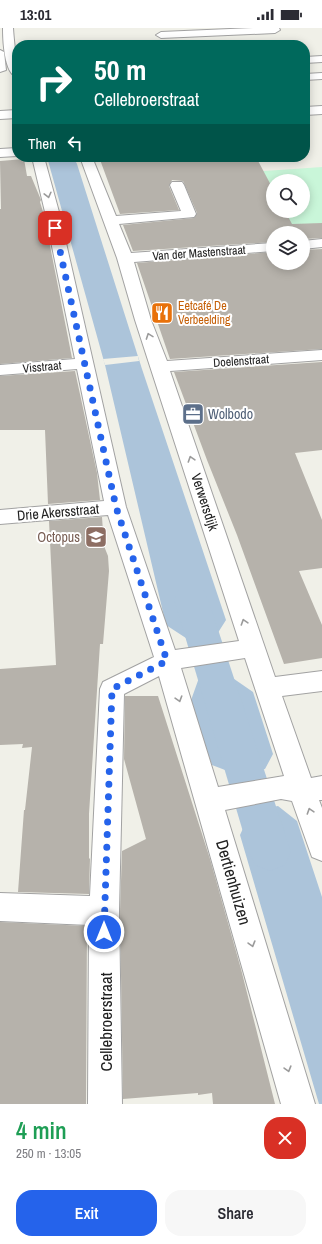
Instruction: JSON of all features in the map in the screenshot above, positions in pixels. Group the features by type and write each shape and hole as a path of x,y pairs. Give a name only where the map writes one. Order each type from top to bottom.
{"street":[{"path":"8,28 3,52 12,66"},
{"path":"159,32 276,32"},
{"path":"310,60 322,59"},
{"path":"310,77 322,76"},
{"path":"310,111 322,110"},
{"path":"0,116 12,115"},
{"path":"0,152 12,152"},
{"path":"39,162 52,212 116,507 177,660 243,650"},
{"name":"Verwersdijk","path":"88,162 125,258 143,320 160,367 243,650 267,688 322,848"},
{"path":"110,221 189,214 177,185"},
{"path":"310,245 322,244"},
{"name":"Van der Mastenstraat","path":"125,258 266,248"},
{"name":"Doelenstraat","path":"160,367 322,355"},
{"name":"Visstraat","path":"0,370 84,363"},
{"name":"Drie Akersstraat","path":"0,517 116,507"},
{"name":"Dertienhuizen","path":"177,660 222,799 298,1104"},
{"name":"Cellebroerstraat","path":"105,1104 104,911 112,689 177,660"},
{"path":"267,688 322,681"},
{"path":"222,799 302,789"},
{"path":"0,908 104,911"}],"lane":[{"path":"0,70 3,70 3,52"}],"green space":[{"path":"322,167 322,224 275,226 278,218 310,218 310,174 266,174 266,197 238,173"}],"water":[{"path":"48,162 76,162 77,164 142,369 226,620 214,639 192,642 166,625 105,365"},
{"path":"224,672 253,692 273,754 265,769 238,775 212,765 190,703 200,675"},
{"path":"278,806 297,821 322,897 322,1104 319,1104 240,835 251,811"}],"pier":[{"path":"138,356 139,361 105,365 103,359"}],"building":[{"path":"12,160 12,162 25,162 27,176 31,176 41,200 40,202 44,215 72,358 0,364 0,161"},
{"path":"101,162 259,162 266,176 266,218 289,218 292,224 322,223 322,238 310,239 310,226 266,226 266,242 133,251 123,225 194,218 197,213 183,181 172,180 169,186 179,210 120,214"},
{"path":"322,249 322,349 170,359 137,263 266,253 266,270 310,270 310,250"},
{"path":"322,362 322,450 295,453 322,520 322,568 299,571 322,625 322,658 284,664 237,535 174,372"},
{"path":"75,371 97,473 100,500 48,504 45,430 0,430 0,376"},
{"path":"102,517 104,546 108,556 109,571 103,644 100,644 89,814 89,894 18,892 24,810 32,747 22,748 23,744 0,745 0,669 56,665 49,521"},
{"path":"125,696 158,696 210,859 241,969 275,1104 213,1104 212,1093 123,1099 120,911 122,851 146,839 124,759"},
{"path":"0,922 87,926 86,1104 0,1104"}],"waterway":[{"path":"191,599 270,852"}],"place":[{"name":"Eetcafé De Verbeelding","path":"162,313"},
{"name":"Wolbodo","path":"193,414"},
{"name":"Octopus","path":"96,537"}],"route":[{"path":"55,228 116,507 167,661 112,689 104,932"}]}
